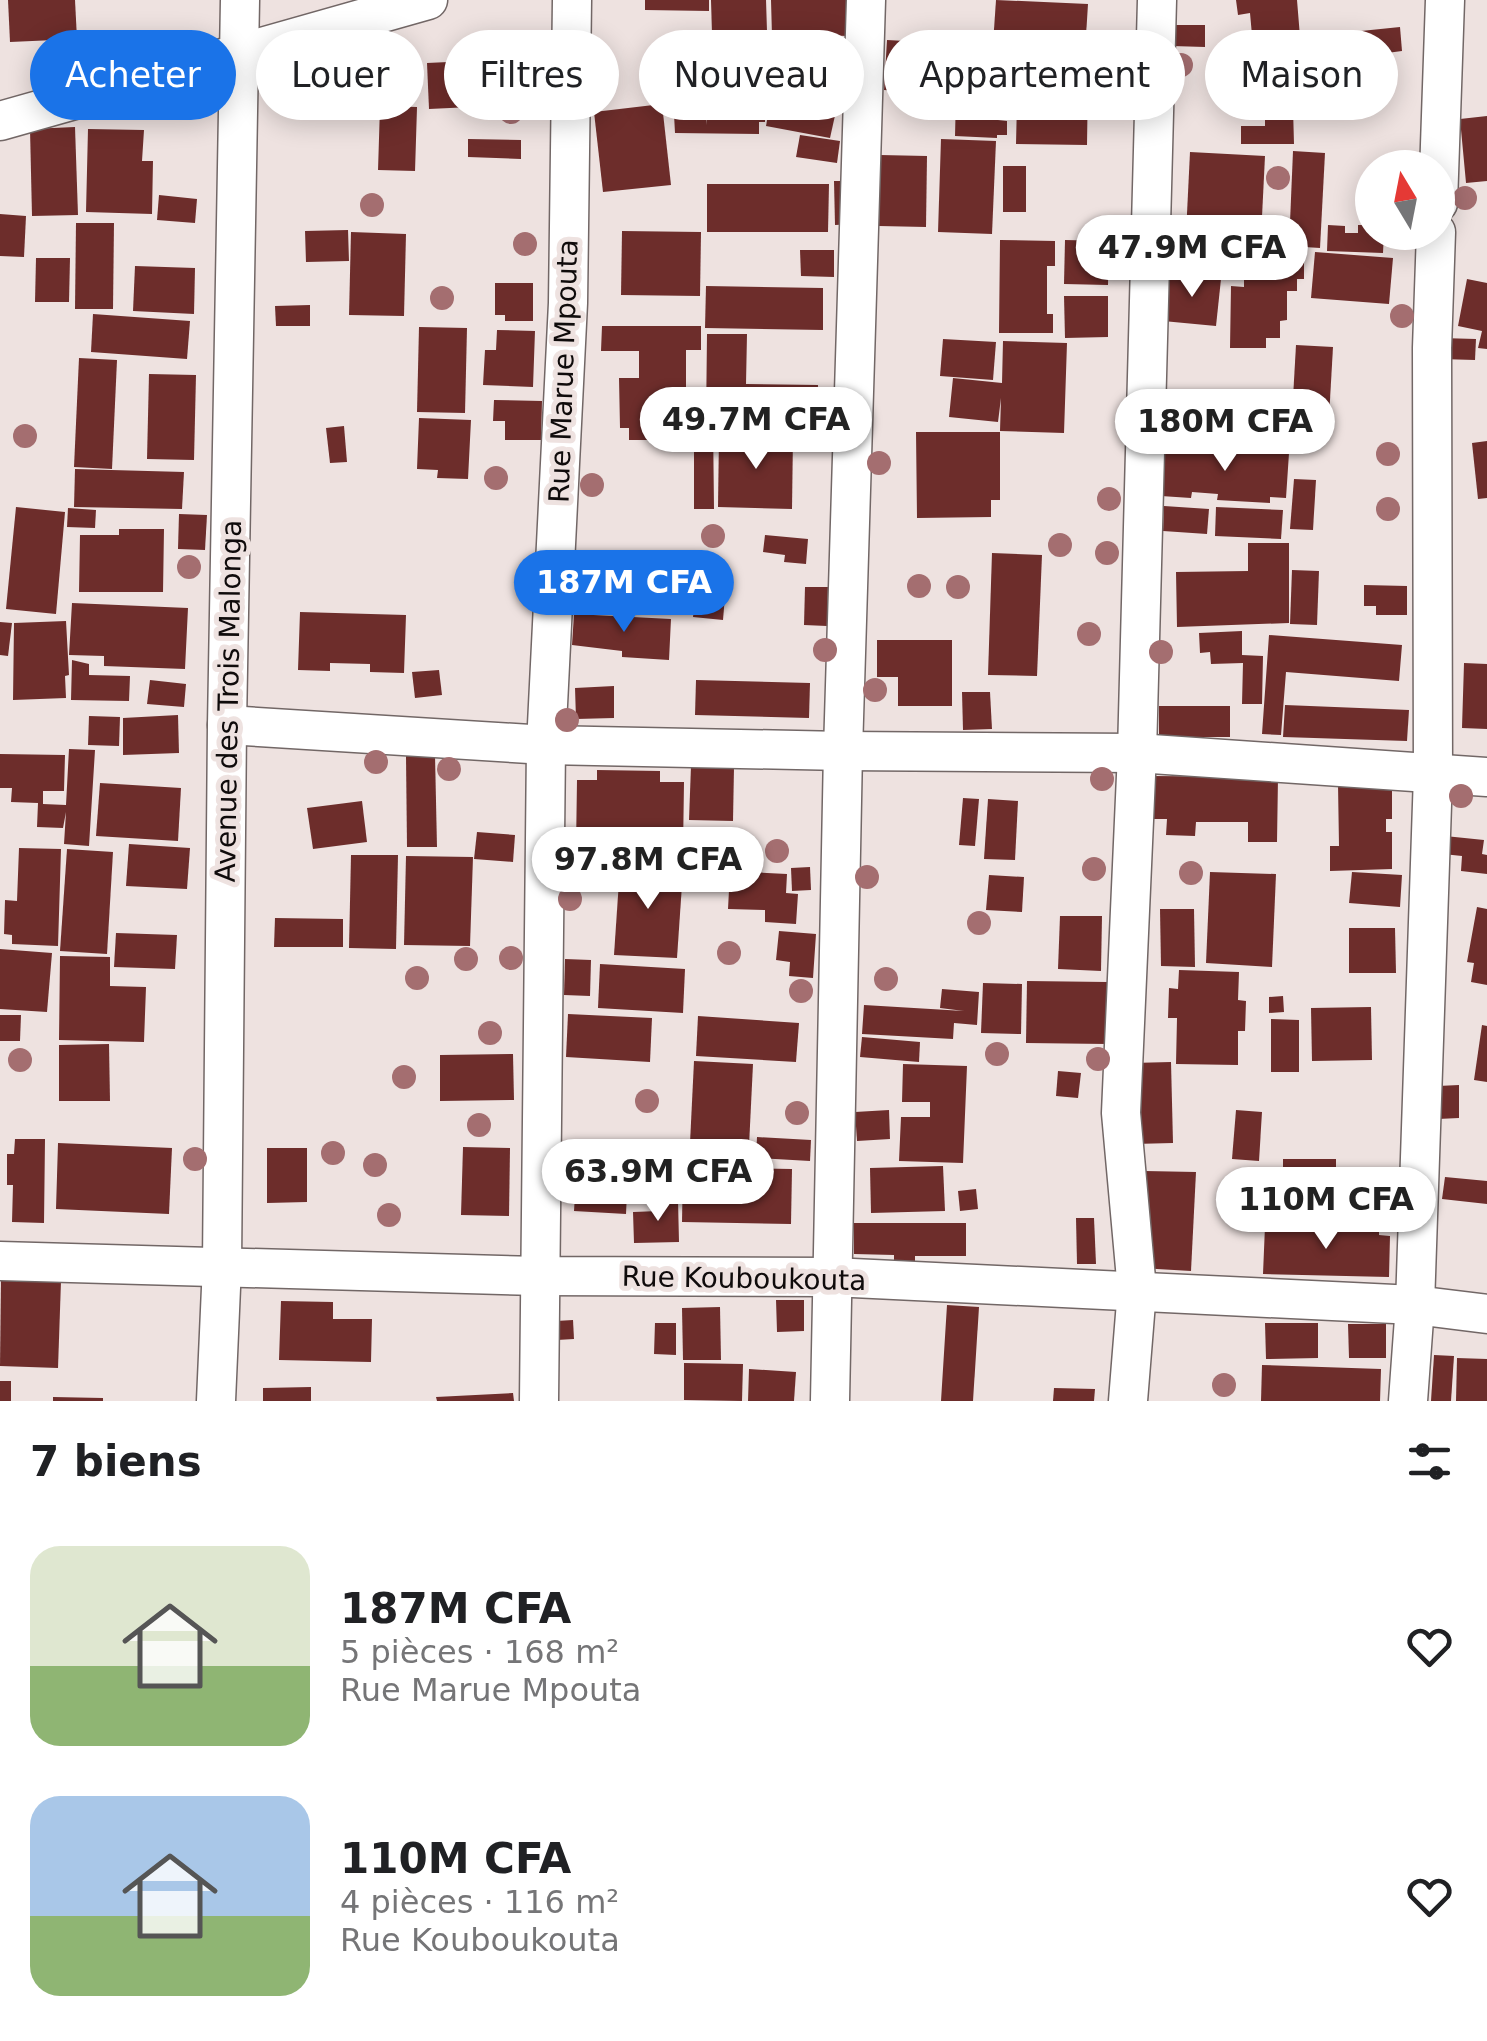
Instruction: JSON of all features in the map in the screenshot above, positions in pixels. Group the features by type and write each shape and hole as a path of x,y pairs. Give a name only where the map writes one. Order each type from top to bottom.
{"street":[{"name":"Avenue des Trois Malonga","path":"216,1401 222,1265 240,0"},
{"path":"0,121 428,0"},
{"name":"Rue Marue Mpouta","path":"539,1401 546,744 568,303 572,0"},
{"path":"830,1401 843,752 866,0"},
{"path":"1128,1401 1137,1290 1120,1113 1137,753 1156,0"},
{"path":"1440,150 1445,0"},
{"path":"1408,1401 1415,1306 1433,774 1435,250"},
{"path":"227,725 546,744 843,752 1137,753 1487,778"},
{"name":"Rue Kouboukouta","path":"0,1261 538,1276 832,1277 1137,1290 1415,1306 1487,1314"}],"building":[{"path":"8,0 75,0 77,30 30,30 30,41 10,42"},
{"path":"645,0 709,0 709,11 645,10"},
{"path":"711,0 766,0 767,30 712,30"},
{"path":"771,0 856,0 856,30 772,30"},
{"path":"996,0 1088,4 1086,30 994,30"},
{"path":"1236,0 1297,0 1299,30 1252,30 1250,13 1238,15"},
{"path":"1173,25 1205,25 1205,47 1185,46 1185,30 1173,30"},
{"path":"1400,27 1402,51 1398,52 1398,30 1371,30"},
{"path":"444,62 444,108 429,109 427,63"},
{"path":"639,107 639,120 664,120 671,185 603,192 595,120 619,120 619,109"},
{"path":"1487,116 1487,181 1466,183 1460,119"},
{"path":"380,120 417,120 415,171 378,170"},
{"path":"674,120 707,120 707,125 707,120 765,120 759,122 759,134 675,133"},
{"path":"767,120 834,120 830,138 766,126"},
{"path":"955,120 1007,121 1007,135 997,138 955,136"},
{"path":"1017,120 1087,120 1087,145 1016,144"},
{"path":"1265,120 1293,120 1294,144 1241,144 1241,126 1265,126"},
{"path":"75,127 78,215 32,216 30,129"},
{"path":"88,129 144,130 142,161 153,161 152,214 86,212"},
{"path":"800,135 840,141 837,163 796,157"},
{"path":"468,139 521,140 521,159 468,157"},
{"path":"941,139 996,141 992,234 938,232"},
{"path":"1293,151 1325,153 1320,248 1289,246"},
{"path":"1190,152 1265,156 1261,237 1186,234"},
{"path":"880,155 927,156 926,227 879,226"},
{"path":"1003,166 1026,166 1026,212 1003,212"},
{"path":"834,181 854,181 855,224 835,225"},
{"path":"707,184 829,184 828,232 707,232"},
{"path":"159,195 197,199 195,223 157,220"},
{"path":"0,214 26,216 24,257 0,256"},
{"path":"76,223 114,223 113,309 75,309"},
{"path":"1328,225 1345,226 1345,233 1355,233 1355,250 1383,250 1383,253 1327,251"},
{"path":"348,230 349,261 306,262 305,231"},
{"path":"622,231 701,232 700,296 621,295"},
{"path":"351,232 406,234 404,316 349,315"},
{"path":"1000,240 1055,241 1055,266 1047,266 1047,314 1053,314 1053,333 999,333"},
{"path":"1065,240 1109,241 1108,285 1064,284"},
{"path":"1254,244 1287,244 1287,256 1289,249 1304,249 1304,279 1297,279 1297,291 1287,291 1287,320 1280,321 1280,338 1266,338 1266,348 1230,348 1231,286 1244,287 1244,262 1254,261"},
{"path":"800,250 834,250 834,277 801,276"},
{"path":"1315,252 1393,258 1389,304 1311,298"},
{"path":"36,258 70,258 69,302 35,302"},
{"path":"135,266 195,268 194,314 133,311"},
{"path":"1168,273 1221,279 1216,326 1163,321"},
{"path":"1467,279 1487,283 1487,349 1478,348 1482,331 1458,326"},
{"path":"495,283 533,283 533,321 505,321 505,315 495,315"},
{"path":"706,286 823,288 823,330 705,328"},
{"path":"1064,296 1108,296 1108,337 1065,338"},
{"path":"310,305 310,326 276,326 275,306"},
{"path":"93,314 190,321 187,359 91,352"},
{"path":"602,326 701,326 701,350 686,350 686,427 679,428 678,440 629,440 629,428 620,428 619,378 639,378 639,351 601,351"},
{"path":"419,327 467,328 465,413 417,412"},
{"path":"497,330 535,331 533,387 483,385 485,350 496,350"},
{"path":"707,334 747,334 746,384 818,385 817,423 713,422 714,509 694,509 694,422 706,422"},
{"path":"1441,338 1476,339 1475,360 1440,359"},
{"path":"943,339 996,342 993,380 940,376"},
{"path":"1003,341 1067,343 1064,433 1000,431 1001,398 998,422 949,417 953,378 1002,383"},
{"path":"1296,345 1333,347 1328,435 1291,433"},
{"path":"79,358 117,360 112,469 74,467"},
{"path":"149,374 196,375 194,460 147,459"},
{"path":"494,400 542,401 541,440 505,440 505,421 493,421"},
{"path":"1263,414 1282,415 1280,449 1261,447"},
{"path":"419,418 471,420 468,479 437,478 438,470 417,469"},
{"path":"344,426 347,462 330,463 326,428"},
{"path":"916,432 1000,432 1000,500 991,500 991,517 917,518"},
{"path":"719,435 793,436 792,509 718,507"},
{"path":"1487,441 1487,498 1478,499 1472,443"},
{"path":"1165,445 1289,453 1286,498 1270,497 1270,503 1217,500 1218,494 1192,492 1191,498 1161,496"},
{"path":"75,469 184,472 182,509 74,507"},
{"path":"1294,479 1316,480 1313,530 1290,529"},
{"path":"1164,506 1209,509 1207,534 1163,531"},
{"path":"16,507 65,512 56,614 6,609"},
{"path":"1216,507 1283,510 1281,539 1215,536"},
{"path":"68,508 96,510 95,528 67,527"},
{"path":"179,514 207,515 205,550 178,549"},
{"path":"119,529 164,529 163,592 79,592 80,535 119,535"},
{"path":"765,535 808,539 806,564 784,562 785,555 763,552"},
{"path":"1248,543 1289,543 1289,623 1177,627 1176,572 1248,571"},
{"path":"992,553 1042,555 1037,676 988,675"},
{"path":"1292,570 1319,571 1317,625 1290,624"},
{"path":"1364,585 1407,586 1407,615 1376,615 1376,606 1364,606"},
{"path":"805,587 828,587 827,626 804,625"},
{"path":"696,593 725,596 723,620 693,617"},
{"path":"72,603 188,608 185,669 104,666 104,656 69,655"},
{"path":"300,612 406,615 404,673 370,672 370,664 330,663 330,671 298,670"},
{"path":"574,614 671,619 669,660 622,657 622,651 572,645"},
{"path":"66,621 66,698 13,700 14,623"},
{"path":"0,622 12,623 8,656 0,655"},
{"path":"1242,631 1242,655 1263,656 1262,704 1242,704 1243,663 1211,664 1210,652 1200,653 1199,633"},
{"path":"1269,635 1402,645 1399,681 1286,672 1281,735 1262,734"},
{"path":"877,640 952,640 952,706 898,706 898,677 877,677"},
{"path":"72,660 89,664 89,675 130,676 129,701 71,700"},
{"path":"1464,663 1487,664 1487,729 1462,728"},
{"path":"439,670 442,695 415,698 412,672"},
{"path":"150,680 186,684 184,707 147,704"},
{"path":"696,680 810,683 809,718 695,715"},
{"path":"614,686 614,718 576,719 575,688"},
{"path":"962,692 990,692 992,729 963,730"},
{"path":"1285,705 1409,710 1407,741 1283,737"},
{"path":"1159,706 1230,706 1230,737 1159,737"},
{"path":"178,715 179,753 123,755 123,718"},
{"path":"89,716 120,717 119,746 88,745"},
{"path":"69,749 95,750 89,846 64,844 66,812 63,828 37,827 38,803 11,802 12,788 0,788 0,754 65,755 64,791 43,791 43,804 66,805"},
{"path":"435,755 437,847 407,847 406,756"},
{"path":"691,766 734,767 733,821 689,820"},
{"path":"597,770 660,771 660,782 684,782 683,850 576,848 577,780 597,780"},
{"path":"1152,776 1278,777 1277,842 1248,842 1248,822 1196,822 1195,836 1166,835 1167,819 1152,819"},
{"path":"1392,782 1392,819 1386,819 1386,832 1392,832 1392,869 1330,871 1330,846 1339,846 1338,784"},
{"path":"100,783 181,788 178,841 96,836"},
{"path":"963,798 979,799 975,846 959,845"},
{"path":"988,799 1018,801 1015,860 984,859"},
{"path":"362,801 367,842 313,849 307,808"},
{"path":"477,832 515,835 513,862 474,859"},
{"path":"1445,836 1484,840 1482,854 1487,855 1487,874 1461,871 1462,856 1443,854"},
{"path":"129,844 190,848 187,889 126,886"},
{"path":"19,848 61,849 58,946 12,944 12,935 4,934 5,900 17,901"},
{"path":"67,849 113,852 107,954 60,951"},
{"path":"351,855 398,855 396,949 349,948"},
{"path":"406,856 473,857 470,946 404,945"},
{"path":"620,866 683,870 677,958 614,955"},
{"path":"810,867 811,890 792,891 791,868"},
{"path":"730,871 787,874 786,893 798,894 796,924 765,922 765,910 728,909"},
{"path":"1210,872 1276,874 1272,967 1206,963"},
{"path":"1352,872 1402,875 1400,907 1349,903"},
{"path":"989,875 1024,877 1022,912 986,910"},
{"path":"1477,907 1487,909 1487,985 1471,982 1474,963 1467,962"},
{"path":"1160,909 1194,909 1195,967 1161,966"},
{"path":"1060,916 1102,916 1101,971 1058,969"},
{"path":"275,918 343,919 343,947 274,947"},
{"path":"1349,928 1395,928 1396,973 1349,973"},
{"path":"779,931 816,934 813,978 789,976 790,962 776,960"},
{"path":"116,933 177,935 175,969 114,967"},
{"path":"0,949 52,953 47,1012 0,1009"},
{"path":"60,956 110,957 110,986 146,987 144,1042 59,1040"},
{"path":"565,959 591,960 590,996 564,995"},
{"path":"600,964 685,969 683,1013 598,1008"},
{"path":"1179,970 1239,972 1238,1000 1246,1001 1245,1031 1238,1031 1238,1065 1176,1064 1177,1018 1168,1018 1169,988 1178,989"},
{"path":"1027,981 1107,982 1107,1044 1026,1043"},
{"path":"983,983 1022,984 1021,1034 981,1033"},
{"path":"942,989 979,992 977,1025 954,1023 953,1039 862,1034 864,1005 964,1011 940,1008"},
{"path":"1283,996 1284,1012 1269,1013 1269,997"},
{"path":"1371,1007 1372,1060 1312,1061 1311,1008"},
{"path":"568,1014 652,1018 650,1062 566,1057"},
{"path":"0,1015 21,1015 20,1041 0,1041"},
{"path":"698,1016 799,1023 796,1062 696,1056"},
{"path":"1271,1019 1299,1020 1299,1072 1271,1072"},
{"path":"1482,1025 1487,1026 1487,1082 1474,1080"},
{"path":"862,1037 920,1042 919,1062 860,1057"},
{"path":"109,1044 110,1101 59,1101 59,1045"},
{"path":"513,1054 514,1100 440,1101 440,1055"},
{"path":"694,1061 753,1064 749,1146 690,1143"},
{"path":"1171,1062 1173,1143 1134,1144 1132,1063"},
{"path":"903,1064 967,1066 963,1163 899,1161 901,1117 930,1117 930,1102 902,1102"},
{"path":"1058,1071 1081,1073 1078,1098 1056,1096"},
{"path":"1459,1085 1459,1118 1438,1119 1438,1086"},
{"path":"889,1110 890,1139 857,1141 855,1112"},
{"path":"1236,1110 1262,1112 1259,1161 1232,1159"},
{"path":"757,1137 811,1140 810,1161 756,1158"},
{"path":"15,1139 45,1139 44,1223 12,1222 13,1185 7,1185 7,1154 14,1154"},
{"path":"58,1143 172,1148 169,1214 56,1209"},
{"path":"463,1147 510,1148 509,1216 461,1215"},
{"path":"559,1147 629,1150 626,1214 574,1211 575,1195 565,1195 567,1174 558,1173"},
{"path":"267,1148 307,1148 307,1202 267,1203"},
{"path":"1283,1159 1336,1159 1336,1216 1300,1216 1300,1194 1283,1193"},
{"path":"943,1166 945,1211 871,1213 870,1168"},
{"path":"683,1167 792,1169 791,1224 682,1222"},
{"path":"1145,1171 1196,1172 1191,1271 1140,1268"},
{"path":"1445,1177 1487,1181 1487,1204 1442,1199"},
{"path":"1372,1179 1389,1179 1389,1207 1371,1206"},
{"path":"976,1189 978,1209 960,1211 958,1191"},
{"path":"658,1200 678,1200 679,1242 634,1243 633,1212 659,1211"},
{"path":"1076,1218 1094,1218 1096,1264 1077,1264"},
{"path":"854,1223 966,1223 966,1256 915,1256 915,1264 894,1264 894,1255 854,1254"},
{"path":"1265,1226 1379,1229 1379,1235 1390,1236 1389,1277 1263,1274"},
{"path":"1,1279 61,1281 58,1368 0,1366"},
{"path":"776,1300 804,1300 804,1331 777,1332"},
{"path":"281,1301 333,1302 333,1319 372,1319 371,1362 279,1360"},
{"path":"947,1305 979,1307 973,1401 941,1401"},
{"path":"720,1307 721,1360 683,1360 682,1308"},
{"path":"573,1320 574,1339 557,1340 556,1321"},
{"path":"655,1323 676,1323 676,1355 654,1354"},
{"path":"1265,1323 1318,1323 1318,1358 1266,1359"},
{"path":"1348,1324 1386,1324 1386,1358 1349,1358"},
{"path":"1434,1355 1454,1356 1451,1401 1431,1401"},
{"path":"1457,1358 1487,1359 1487,1401 1456,1401"},
{"path":"684,1363 743,1364 742,1401 684,1400"},
{"path":"1262,1365 1381,1369 1380,1401 1261,1401"},
{"path":"749,1369 796,1372 794,1401 748,1401"},
{"path":"0,1381 11,1381 11,1401 0,1401"},
{"path":"311,1387 311,1401 263,1401 263,1388"},
{"path":"1054,1388 1095,1389 1094,1401 1053,1401"},
{"path":"513,1393 514,1401 437,1401 436,1397"},
{"path":"53,1397 103,1398 103,1401 53,1401"}]}
